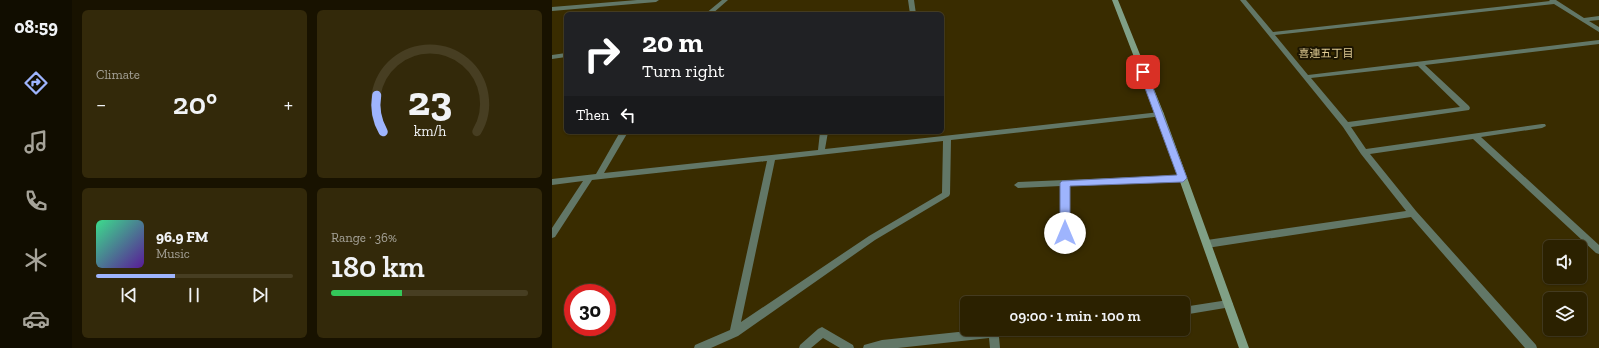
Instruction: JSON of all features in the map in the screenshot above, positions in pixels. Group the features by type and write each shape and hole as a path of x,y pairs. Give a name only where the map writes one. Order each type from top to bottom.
{"street":[{"path":"552,9 656,0"},
{"path":"710,12 725,0"},
{"path":"912,0 913,12"},
{"path":"1115,0 1160,114 1244,348"},
{"path":"1243,0 1346,125 1364,152 1413,213 1532,348"},
{"path":"1271,34 1553,1 1599,30"},
{"path":"1583,20 1599,18"},
{"path":"1306,77 1599,42"},
{"path":"552,57 564,55"},
{"path":"1346,125 1466,108 1419,63"},
{"path":"552,182 1160,114"},
{"path":"1364,152 1542,126"},
{"path":"552,235 623,134"},
{"path":"821,152 824,134"},
{"path":"1474,136 1599,250"},
{"path":"699,348 734,333 872,238 946,194 947,137"},
{"path":"734,333 772,157"},
{"path":"1018,184 1183,178"},
{"path":"1065,183 1065,233"},
{"path":"1207,244 1413,213"},
{"path":"1190,310 1228,304"},
{"path":"804,348 822,332 849,348"},
{"path":"868,348 969,336"},
{"path":"994,336 996,348"}],"district":[{"name":"喜連五丁目","path":"1326,53"}],"route":[{"path":"1065,233 1065,183 1183,178 1143,72"}]}
